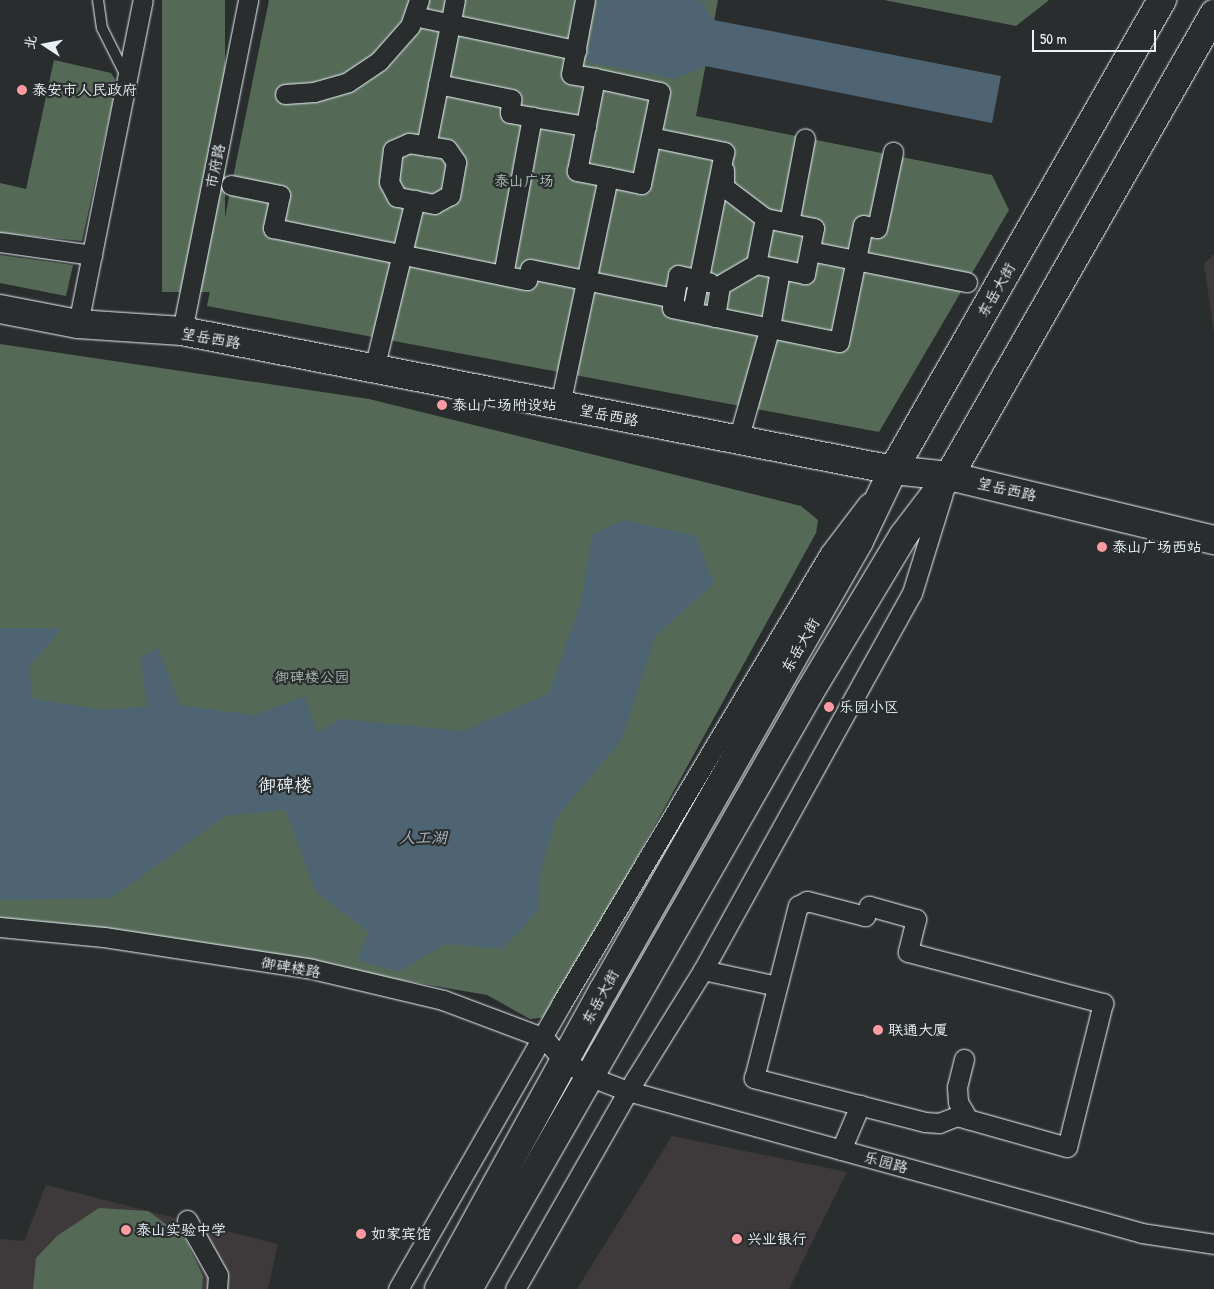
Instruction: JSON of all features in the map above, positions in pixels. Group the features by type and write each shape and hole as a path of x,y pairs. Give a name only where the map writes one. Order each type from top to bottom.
{"main road":[{"name":"东岳大街","path":"439,1289 564,1061 859,541 893,470 1162,0"},
{"path":"468,1289 809,693 904,534 949,476 1214,14"},
{"name":"望岳西路","path":"0,309 78,324 182,331 893,470 949,476 1214,540"}],"street":[{"path":"78,324 143,0"},
{"name":"市府路","path":"182,331 248,0"},
{"path":"426,146 455,0"},
{"path":"585,0 571,74 595,78 660,92 641,184 577,171 595,78"},
{"path":"285,94 314,92 348,82 379,61 410,26 417,8 450,24 576,50"},
{"path":"438,84 511,99 510,113 586,126"},
{"path":"503,275 532,117"},
{"path":"651,137 724,152"},
{"path":"790,223 805,138"},
{"path":"410,143 426,146 447,150 456,162 450,195 434,204 397,196 388,182 393,150 410,143"},
{"path":"724,152 724,187 765,218 814,228 805,274 756,264 720,284 678,275 672,308 840,342 863,225 877,228 892,152"},
{"path":"692,312 724,152"},
{"path":"560,405 608,177"},
{"path":"232,186 280,195 273,228 527,280 530,269 674,298"},
{"path":"374,369 415,200"},
{"path":"756,264 765,218"},
{"path":"0,242 92,255"},
{"path":"810,250 967,282"},
{"path":"738,440 770,328 780,270"},
{"path":"715,316 720,284"},
{"path":"398,1289 544,1038 561,1004 830,553 893,470"},
{"path":"515,1289 628,1090 703,970 912,593 949,476"},
{"path":"806,901 865,916 869,906 916,919 908,952 1103,1003 1067,1147 957,1116 939,1122 926,1122 860,1105 754,1078 798,906 806,901"},
{"name":"御碑楼路","path":"0,927 104,937 312,970 443,1000 544,1038 564,1061"},
{"path":"703,970 777,986"},
{"path":"964,1059 957,1087 958,1102 968,1119"},
{"name":"乐园路","path":"564,1061 591,1077 628,1090 841,1150 1142,1233 1214,1244"},
{"path":"841,1150 860,1105"},
{"path":"187,1220 218,1275 217,1289"}],"lane":[{"path":"98,0 102,28 127,79"}],"shaded area":[{"path":"1214,254 1214,332 1204,264"},
{"path":"672,1136 847,1172 789,1289 577,1289"},
{"name":"泰山实验中学","path":"46,1185 278,1244 268,1289 0,1289 0,1239 24,1241"}],"green space":[{"path":"162,0 225,0 225,292 162,292"},
{"name":"泰山广场","path":"269,0 718,0 696,116 992,175 1009,210 879,432 207,306"},
{"path":"884,0 1048,0 1048,1 1016,26"},
{"path":"54,60 111,73 117,82 82,241 0,233 0,183 26,189"},
{"path":"0,255 73,265 66,296 0,283"},
{"name":"御碑楼公园","path":"0,344 369,399 801,506 818,520 816,533 549,1017 530,1019 487,995 240,952 0,923"},
{"path":"99,1208 148,1211 185,1238 203,1276 202,1289 33,1289 36,1258 57,1236"}],"water":[{"path":"599,0 700,0 714,20 1001,76 992,123 705,66 676,79 586,62"},
{"name":"人工湖","path":"623,520 696,536 714,584 656,635 622,739 555,820 540,876 538,910 503,949 446,944 398,972 357,960 368,932 316,892 285,810 226,816 111,898 0,900 0,628 62,628 29,667 33,699 105,710 147,706 140,658 158,648 180,705 254,715 305,696 317,732 341,719 464,731 549,693 581,602 592,535"}],"place":[{"name":"泰安市人民政府","path":"22,90"},
{"name":"泰山广场附设站","path":"442,405"},
{"name":"泰山广场西站","path":"1102,547"},
{"name":"乐园小区","path":"829,707"},
{"name":"联通大厦","path":"878,1030"},
{"name":"泰山实验中学","path":"126,1230"},
{"name":"如家宾馆","path":"361,1234"},
{"name":"兴业银行","path":"737,1239"}],"district":[{"name":"御碑楼","path":"285,785"}]}
